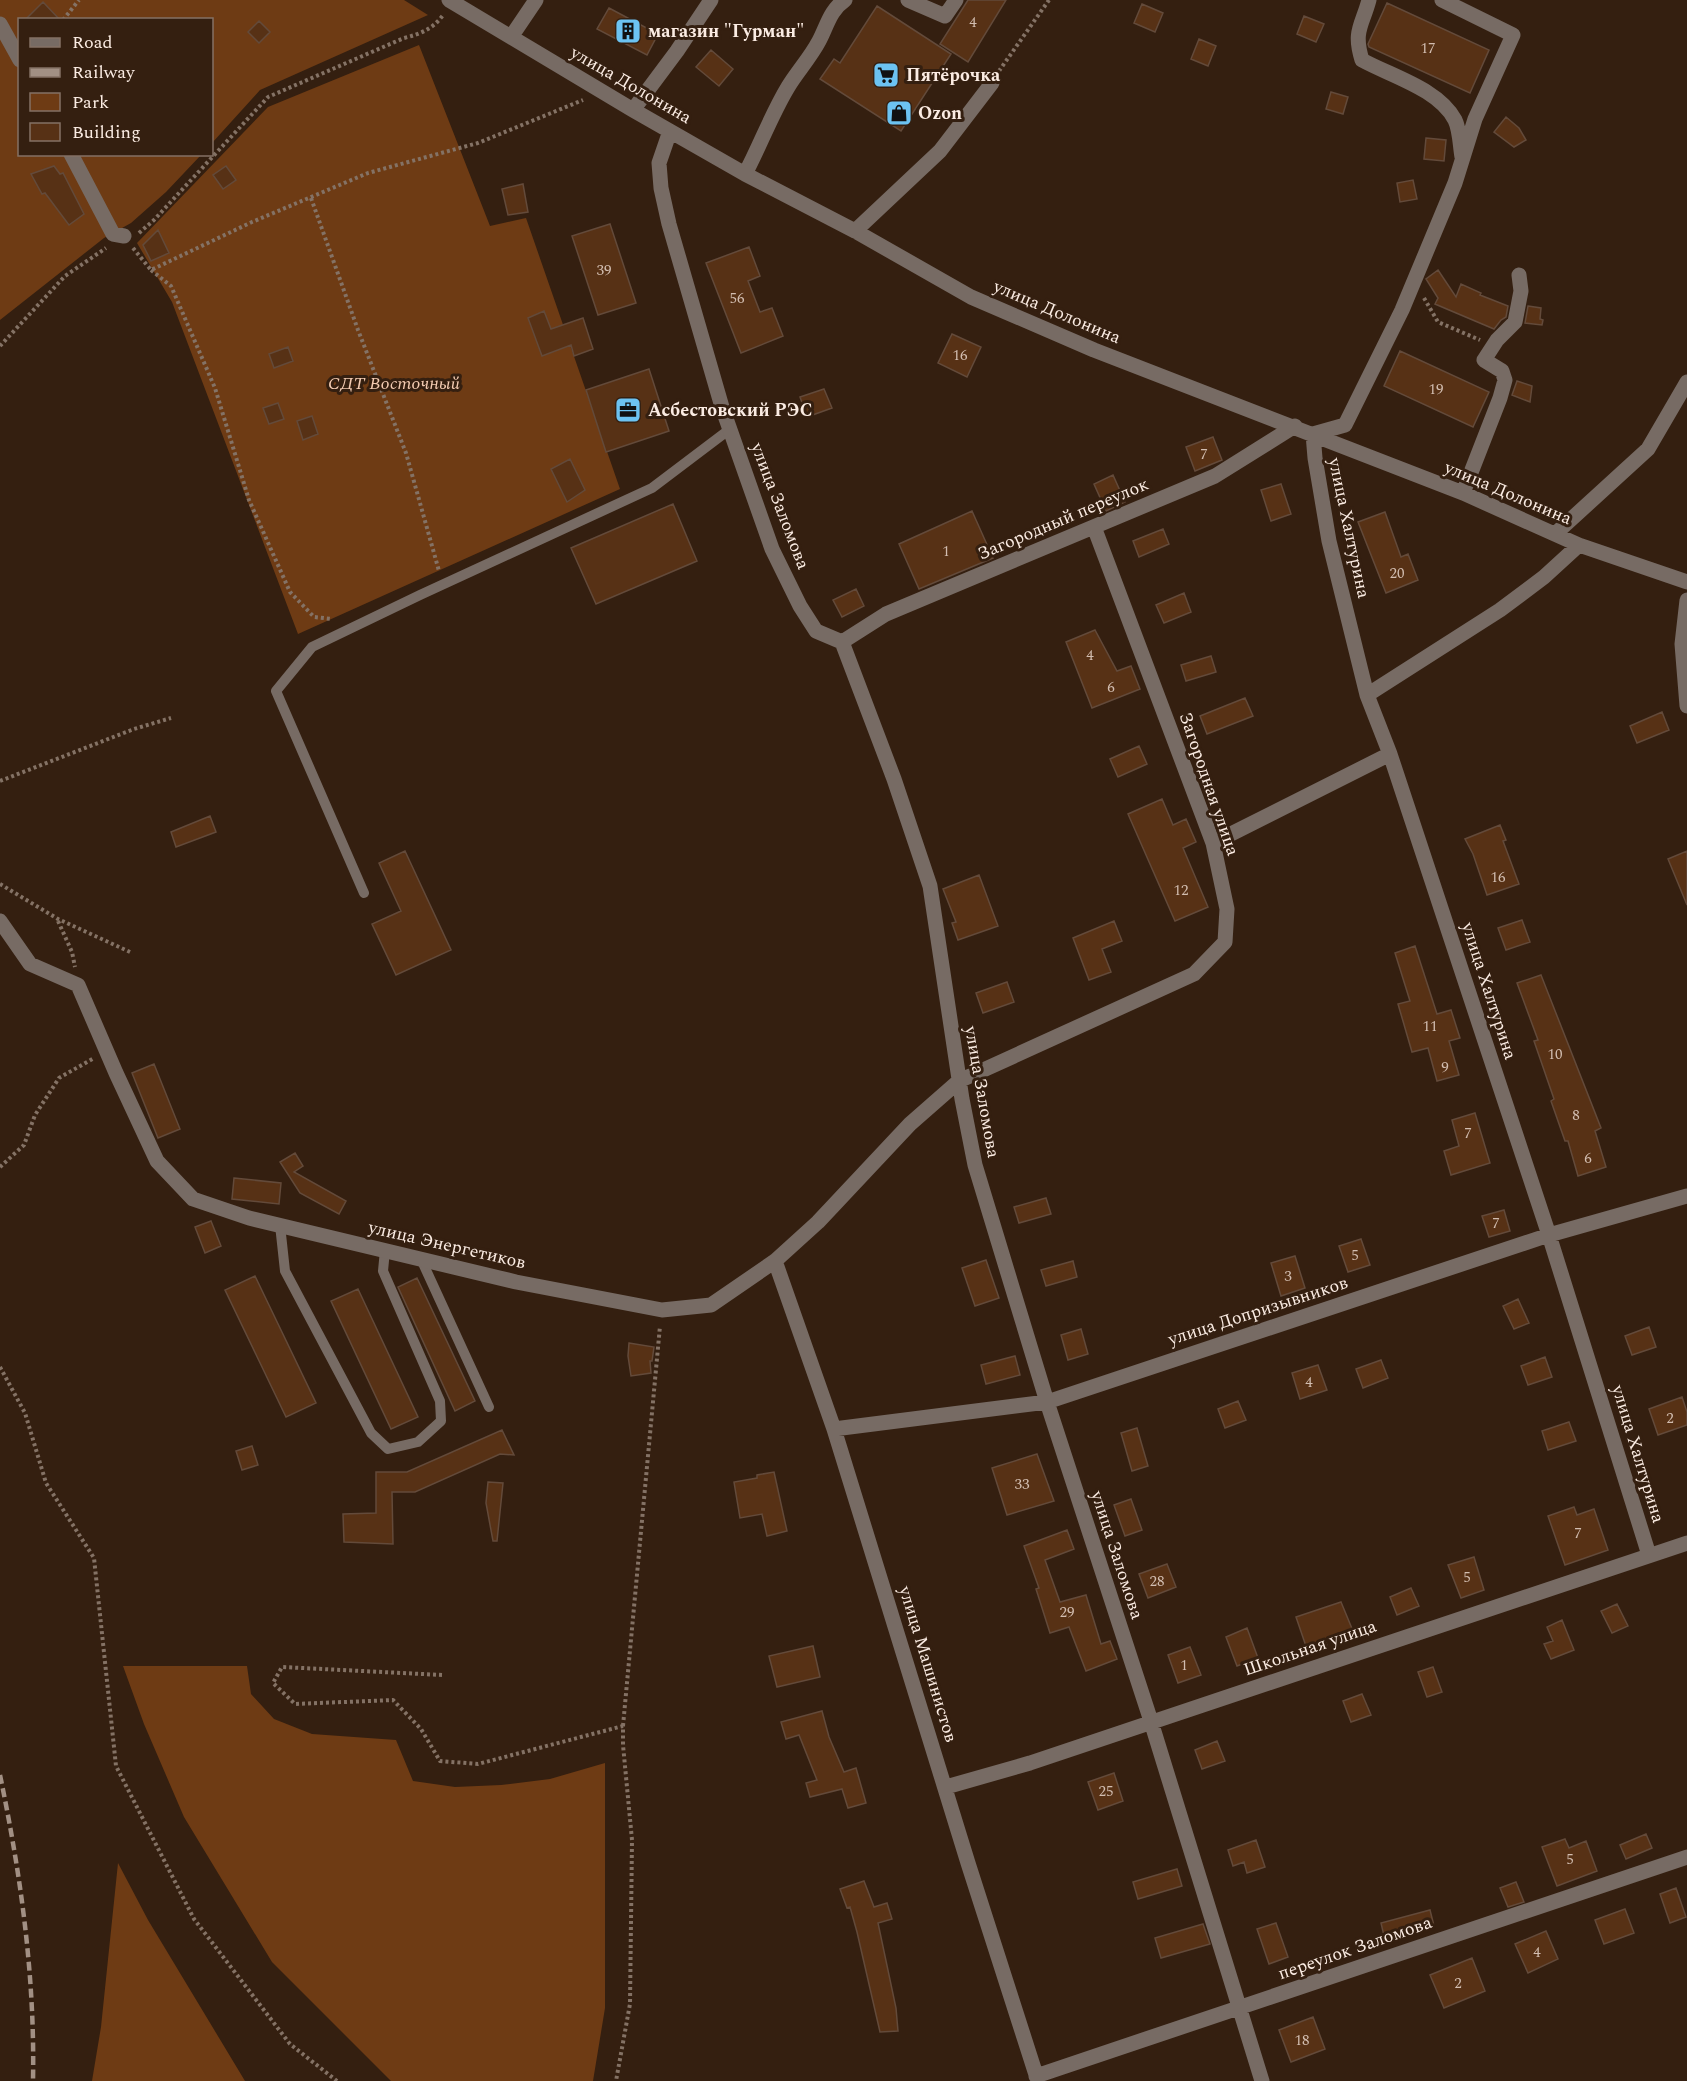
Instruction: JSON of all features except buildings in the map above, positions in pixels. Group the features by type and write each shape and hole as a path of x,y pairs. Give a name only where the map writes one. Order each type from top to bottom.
{"street":[{"path":"512,38 536,0"},
{"path":"633,110 711,0"},
{"path":"745,174 788,86 818,43 835,7 845,0"},
{"path":"908,0 945,16 956,0"},
{"path":"1369,0 1360,23 1357,44 1362,60 1425,91 1443,105 1456,121 1462,160"},
{"path":"1313,434 1345,425 1402,310 1455,183 1475,119 1513,34 1442,0"},
{"name":"улица Долонина","path":"453,3 745,174 855,231 971,297 1094,350 1463,493 1579,545 1687,582"},
{"path":"0,24 18,56"},
{"path":"855,231 940,151 992,83"},
{"name":"улица Заломова","path":"670,130 659,163 661,188 669,224 730,429 772,549 800,606 816,631 842,642 894,779 930,886 959,1081 975,1166 1047,1402 1151,1722 1262,2081"},
{"path":"72,156 112,234 124,236"},
{"path":"1463,493 1505,380 1502,371 1484,360 1515,321 1521,291 1519,275"},
{"path":"1555,534 1648,449 1687,382"},
{"name":"Загородный переулок","path":"842,642 886,614 1215,476 1295,426"},
{"name":"улица Халтурина","path":"1313,434 1329,541 1367,695 1390,754 1549,1235 1649,1555"},
{"name":"Загородная улица","path":"959,1081 1194,974 1225,942 1227,909 1213,843 1094,527"},
{"path":"1367,695 1500,610 1544,577 1579,545"},
{"path":"1687,600 1682,644 1687,706"},
{"path":"1213,843 1390,754"},
{"path":"0,921 30,964 78,985"},
{"name":"улица Энергетиков","path":"78,985 157,1161 193,1199 249,1218 516,1282 662,1310 711,1305 775,1261 818,1222 910,1124 959,1081"},
{"name":"улица Допризывников","path":"834,1429 1047,1402 1549,1235 1687,1196"},
{"name":"улица Машинистов","path":"775,1261 834,1429 1037,2079"},
{"name":"Школьная улица","path":"946,1787 1030,1763 1687,1543"},
{"name":"переулок Заломова","path":"1037,2079 1239,2008 1687,1857"}],"lane":[{"path":"364,892 276,691 312,647 652,488 730,429"},
{"path":"280,1225 285,1270 371,1433 388,1449 418,1442 441,1421 440,1401 383,1271 385,1250"},
{"path":"422,1259 489,1407"}],"path":[{"path":"65,18 79,0"},
{"path":"992,83 1049,0"},
{"path":"0,346 65,276 124,236 137,234 154,220 268,97 404,38 423,33 437,23 453,3"},
{"path":"151,270 252,222 368,173 478,143 603,91"},
{"path":"310,198 406,453 439,571 429,576"},
{"path":"124,236 151,270 171,286 215,388 249,500 290,592 314,617 329,620 339,616"},
{"path":"1416,274 1420,291 1438,322 1493,346"},
{"path":"0,781 134,729 171,718"},
{"path":"0,885 58,919 130,952"},
{"path":"58,919 72,952 78,985"},
{"path":"0,1167 24,1145 35,1115 59,1078 106,1051"},
{"path":"616,2081 630,2004 632,1840 623,1726 662,1310"},
{"path":"0,1367 25,1413 46,1483 94,1558 116,1766 194,1919 290,2044 337,2081"},
{"path":"442,1675 282,1667 273,1683 295,1704 393,1700 421,1729 440,1761 478,1764 623,1726"}],"green space":[{"path":"0,0 404,0 428,15 260,90 213,142 213,18 18,18 18,156 200,156 166,192 131,223 104,238 0,320"},
{"name":"СДТ Восточный","path":"419,45 490,226 526,218 620,489 298,634 172,302 137,243 268,107"},
{"path":"123,1666 247,1666 251,1694 274,1719 312,1734 396,1740 413,1781 455,1787 501,1785 550,1779 605,1763 605,2008 593,2081 391,2081 272,1962 184,1817 144,1724"},
{"path":"118,1863 148,1920 245,2081 92,2081 101,2027"}],"railway":[{"path":"0,1775 25,1927 32,2004 33,2081"}],"place":[{"name":"магазин \"Гурман\"","path":"628,31"},
{"name":"Пятёрочка","path":"886,75"},
{"name":"Ozon","path":"899,113"},
{"name":"Асбестовский РЭС","path":"628,410"}]}
